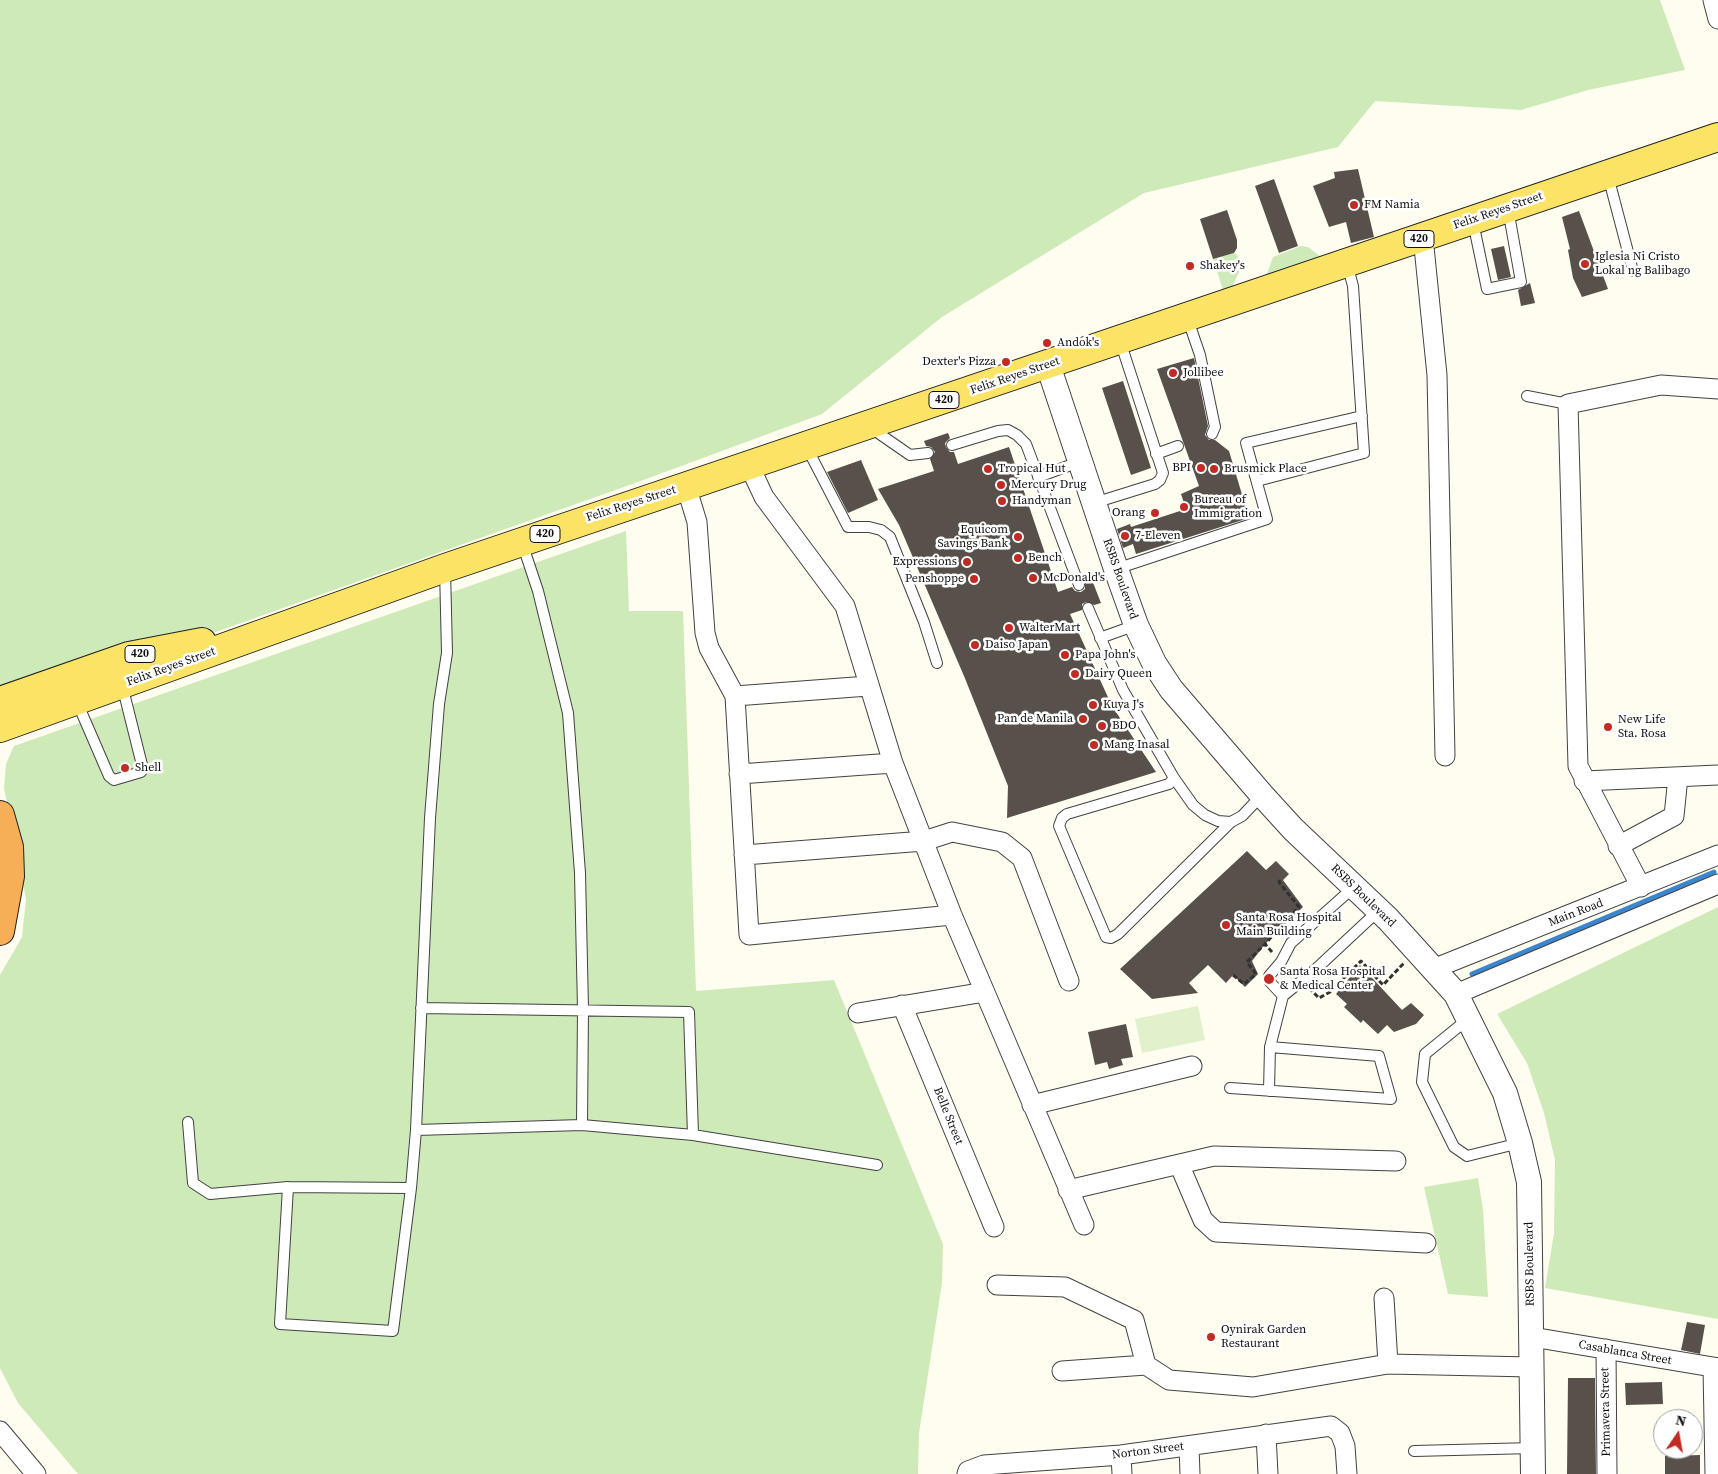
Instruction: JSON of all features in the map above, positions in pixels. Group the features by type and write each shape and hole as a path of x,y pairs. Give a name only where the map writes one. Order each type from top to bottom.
{"highway":[{"path":"0,815 10,847 10,876 0,931"}],"main road":[{"name":"Felix Reyes Street","path":"0,728 445,568 1718,137"},
{"name":"Felix Reyes Street","path":"0,701 129,656 284,625"}],"street":[{"path":"1713,0 1718,19"},
{"path":"1423,238 1437,375 1445,756"},
{"name":"RSBS Boulevard","path":"1048,365 1116,569 1136,625 1154,663 1171,689 1293,829 1378,911 1456,994 1505,1093 1520,1143 1528,1182 1533,1474"},
{"path":"1641,887 1584,781 1578,766 1576,750 1568,404 1660,385 1718,389"},
{"path":"749,465 764,497 845,606 893,763 952,915 1084,1225"},
{"path":"686,486 696,522 705,633 709,648 735,696 749,935 952,915"},
{"path":"735,696 868,686"},
{"path":"739,774 893,763"},
{"path":"1584,781 1718,775"},
{"path":"1618,846 1674,816 1678,777"},
{"path":"744,855 924,841 952,832 1002,842 1022,858 1069,981"},
{"name":"Main Road","path":"1433,969 1718,855"},
{"path":"1456,994 1718,884"},
{"path":"858,1013 985,992"},
{"name":"Belle Street","path":"902,1005 994,1228"},
{"path":"1032,1105 1192,1066"},
{"path":"1068,1190 1214,1156 1396,1160"},
{"path":"1178,1164 1203,1220 1216,1232 1426,1243"},
{"path":"996,1285 1065,1287 1134,1320 1146,1365"},
{"path":"1384,1298 1388,1364"},
{"name":"Casablanca Street","path":"1532,1337 1716,1368"},
{"name":"Primavera Street","path":"1606,1349 1607,1474"},
{"path":"1062,1371 1146,1365 1169,1380 1253,1387 1388,1364 1532,1367"},
{"path":"1715,1474 1716,1368"},
{"name":"Norton Street","path":"967,1474 968,1471 984,1465 1040,1468 1330,1426 1340,1433 1345,1446 1346,1474"},
{"path":"0,1431 34,1473"},
{"path":"1266,1434 1268,1474"},
{"path":"1189,1446 1190,1474"},
{"path":"1121,1455 1122,1474"}],"lane":[{"path":"1607,173 1634,271"},
{"path":"1472,221 1487,289 1521,282 1508,208"},
{"path":"1257,482 1364,452 1353,286 1347,263"},
{"path":"1187,318 1200,355 1215,427 1212,434"},
{"path":"1094,503 1155,484 1160,480 1163,473 1120,340"},
{"path":"1527,396 1568,404"},
{"path":"1116,569 1266,519 1246,443 1362,416"},
{"path":"868,426 910,455 928,453"},
{"path":"952,445 1008,430 1017,435 1026,444 1079,585"},
{"path":"806,446 848,528 875,529 890,537 924,622 937,663"},
{"path":"1156,454 1178,446"},
{"path":"1038,477 1079,462"},
{"path":"521,542 538,591 568,713 580,873 583,1010 582,1124"},
{"path":"288,1187 280,1324 393,1331 412,1188 416,1130 430,818 440,704 448,653 445,568"},
{"path":"1088,608 1123,690 1174,778 1193,805 1205,815 1218,821 1231,822"},
{"path":"1100,638 1136,625"},
{"path":"77,701 108,776 114,780 141,772 143,769 122,685"},
{"path":"1174,778 1169,784 1067,814 1062,818 1059,826 1106,937 1111,938 1118,934 1231,822 1242,816 1262,795"},
{"path":"1283,996 1270,982 1270,976 1281,962 1291,943 1354,887"},
{"path":"1269,1091 1270,1047 1283,996 1316,969 1378,911"},
{"path":"421,1008 689,1012 693,1135"},
{"path":"1469,1019 1425,1054 1422,1082 1454,1147 1467,1156 1520,1143"},
{"path":"1230,1088 1391,1099 1379,1056 1270,1047"},
{"path":"188,1122 193,1183 210,1194 288,1187 412,1188"},
{"path":"416,1130 582,1124 693,1135 877,1166"},
{"path":"1414,1451 1532,1448"}],"path":[{"path":"1233,976 1244,984 1256,974 1247,962 1265,944"}],"green space":[{"path":"0,0 1660,0 1685,70 1588,90 1521,110 1375,101 1338,147 1144,193 942,317 822,414 638,482 196,639 146,638 0,689"},
{"path":"1301,246 1308,247 1325,260 1265,279 1273,257"},
{"path":"1234,253 1238,256 1239,272 1231,289 1224,293 1213,259"},
{"path":"626,531 629,611 683,611 696,991 834,980 943,1244 942,1283 919,1433 918,1474 78,1474 18,1403 0,1368 0,975 22,937 26,899 4,788 6,764 14,746"},
{"path":"1718,907 1718,1319 1545,1288 1554,1233 1555,1160 1544,1113 1527,1063 1497,1014"},
{"path":"1198,1006 1205,1040 1142,1053 1135,1019"},
{"path":"1478,1178 1483,1210 1488,1297 1448,1294 1424,1187"}],"building":[{"name":"FM Namia","path":"1358,169 1374,237 1351,243 1346,222 1329,227 1313,186 1335,178 1334,172"},
{"path":"1274,179 1298,246 1279,253 1255,186"},
{"path":"1227,210 1237,240 1237,248 1234,253 1213,259 1200,219"},
{"name":"Iglesia Ni Cristo Lokal ng Balibago","path":"1579,211 1608,289 1582,297 1573,278 1568,250 1570,249 1562,217"},
{"path":"1504,246 1511,277 1498,280 1491,249"},
{"path":"1530,283 1535,303 1521,306 1518,290"},
{"name":"Brusmick Place","path":"1194,358 1208,426 1205,435 1209,440 1215,440 1229,451 1249,518 1136,554 1133,544 1123,548 1117,529 1130,524 1131,527 1186,509 1181,494 1199,486 1157,369"},
{"path":"1123,381 1151,468 1131,475 1102,388"},
{"name":"WalterMart","path":"948,433 950,438 945,443 946,447 950,452 954,452 958,464 1009,447 1058,592 1072,587 1075,591 1081,592 1085,589 1085,583 1092,580 1101,603 1094,605 1086,602 1082,604 1082,610 1070,614 1112,706 1156,772 1007,818 1008,786 964,676 899,525 878,489 934,471 930,459 935,452 931,447 926,446 924,441"},
{"path":"861,460 878,500 848,513 827,472"},
{"name":"Santa Rosa Hospital Main Building","path":"1247,851 1266,870 1276,861 1289,874 1283,880 1303,907 1265,944 1252,961 1258,974 1245,987 1233,975 1226,983 1208,965 1189,983 1198,993 1152,999 1120,969"},
{"path":"1360,965 1402,1010 1411,1003 1424,1015 1416,1024 1394,1032 1387,1025 1378,1034 1363,1020 1361,1023 1344,1007 1347,1004 1336,994"},
{"path":"1126,1024 1133,1057 1121,1059 1123,1065 1109,1069 1107,1062 1095,1065 1088,1032"},
{"path":"1687,1322 1705,1325 1700,1354 1681,1350"},
{"path":"1568,1378 1595,1378 1596,1474 1567,1474"},
{"path":"1662,1382 1663,1404 1626,1405 1625,1383"},
{"path":"1665,1459 1700,1459 1700,1474 1665,1474"}],"waterway":[{"path":"1472,974 1714,872"}],"place":[{"name":"FM Namia","path":"1354,205"},
{"name":"Iglesia Ni Cristo Lokal ng Balibago","path":"1585,264"},
{"name":"Shakey's","path":"1190,266"},
{"name":"Andok's","path":"1047,343"},
{"name":"Dexter's Pizza","path":"1006,362"},
{"name":"Jollibee","path":"1173,373"},
{"name":"BPI","path":"1201,468"},
{"name":"Tropical Hut","path":"988,469"},
{"name":"Brusmick Place","path":"1214,469"},
{"name":"Mercury Drug","path":"1001,485"},
{"name":"Handyman","path":"1002,501"},
{"name":"Bureau of Immigration","path":"1184,507"},
{"name":"Orang","path":"1155,513"},
{"name":"7-Eleven","path":"1125,536"},
{"name":"Equicom Savings Bank","path":"1018,537"},
{"name":"Bench","path":"1018,558"},
{"name":"Expressions","path":"967,562"},
{"name":"McDonald's","path":"1033,578"},
{"name":"Penshoppe","path":"974,579"},
{"name":"WalterMart","path":"1009,628"},
{"name":"Daiso Japan","path":"975,645"},
{"name":"Papa John's","path":"1065,655"},
{"name":"Dairy Queen","path":"1075,674"},
{"name":"Kuya J's","path":"1093,705"},
{"name":"Pan de Manila","path":"1083,719"},
{"name":"BDO","path":"1102,726"},
{"name":"New Life Sta. Rosa","path":"1608,727"},
{"name":"Mang Inasal","path":"1094,745"},
{"name":"Shell","path":"125,768"},
{"name":"Santa Rosa Hospital Main Building","path":"1226,925"},
{"name":"Santa Rosa Hospital & Medical Center","path":"1269,979"},
{"name":"Oynirak Garden Restaurant","path":"1211,1337"}]}
